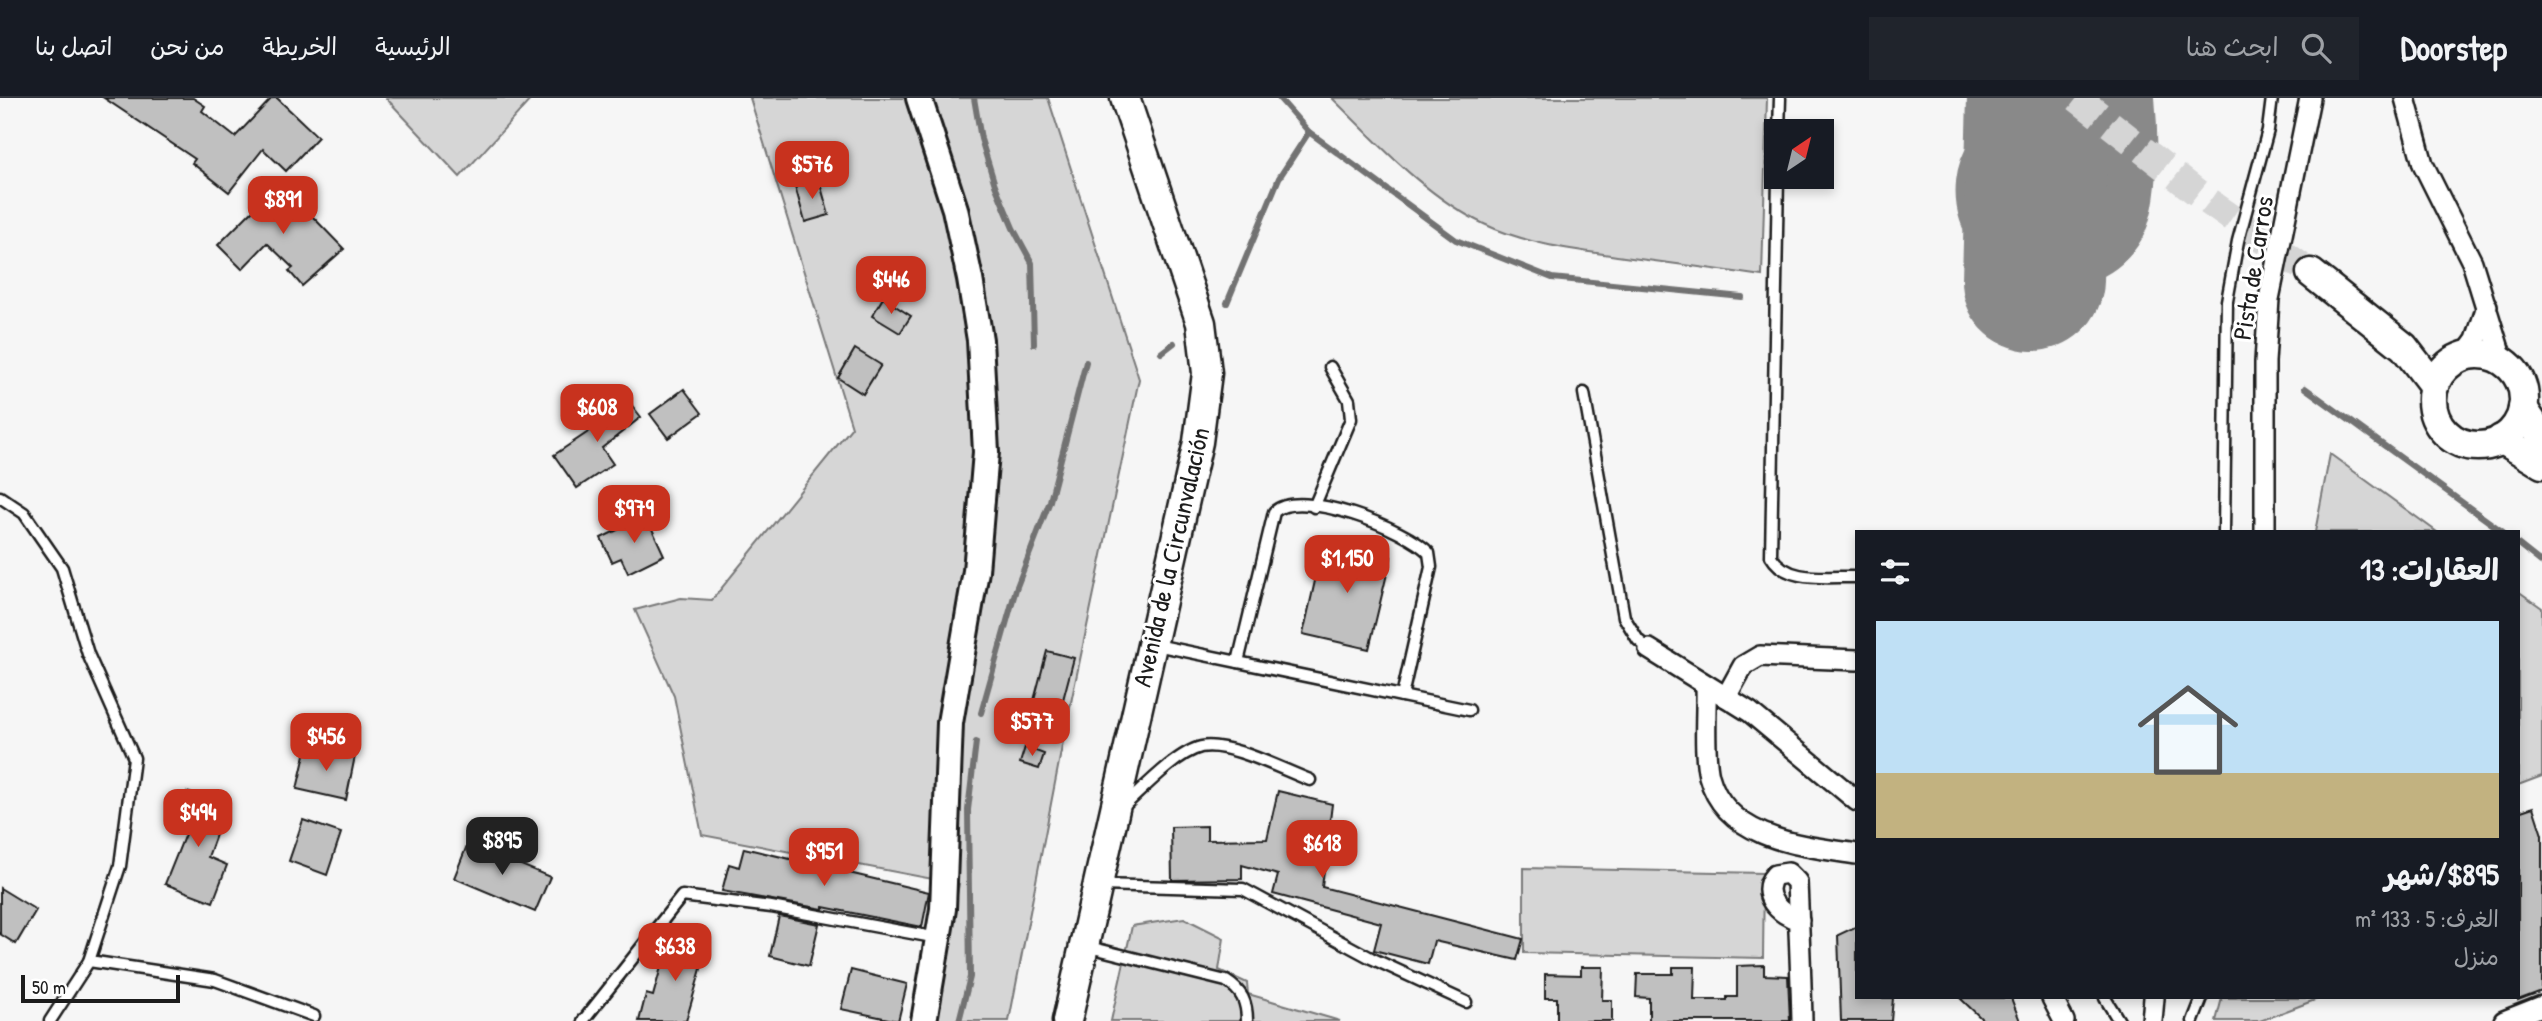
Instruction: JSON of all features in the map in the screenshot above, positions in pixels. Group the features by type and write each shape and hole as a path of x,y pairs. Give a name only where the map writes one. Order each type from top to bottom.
{"main road":[{"name":"Avenida de la Circunvalación","path":"1068,1021 1198,442 1207,373 1201,323 1125,98"},
{"path":"2311,273 2404,347 2434,386"},
{"path":"2404,347 2458,359 2491,356 2503,362 2516,374 2523,390 2523,408 2515,426 2501,439 2472,445 2446,432 2433,407 2434,386 2444,369 2458,359"},
{"path":"2523,408 2542,437"},
{"path":"2501,439 2542,464"}],"street":[{"path":"919,98 955,209 970,279 980,340 986,452 976,571 950,723 940,938 924,1021"},
{"name":"Pista de Carros","path":"2265,530 2265,362 2269,299 2310,98"},
{"path":"2405,98 2423,164 2463,241 2487,305 2503,362"},
{"path":"2458,359 2480,332 2487,305"},
{"path":"1649,649 1726,697 1777,733 1855,799"},
{"path":"1726,697 1744,666 1760,656 1855,660"},
{"path":"1706,685 1709,775 1718,797 1732,815 1750,829 1806,846 1855,854"},
{"path":"1799,920 1802,1021"},
{"path":"2053,999 2064,1021"},
{"path":"2152,1021 2154,999"},
{"path":"2504,1021 2542,1006"}],"lane":[{"path":"1779,119 1780,98"},
{"path":"2224,530 2227,301 2238,241 2268,130 2272,98"},
{"path":"1778,189 1771,556 1778,567 1789,574 1855,577"},
{"path":"1314,507 1351,419 1349,400 1330,367"},
{"path":"1584,393 1624,617 1638,640 1649,649"},
{"path":"0,498 24,513 62,568 88,654 134,758 120,866 89,961 50,1021"},
{"path":"1238,662 1274,512 1285,504 1346,512 1384,526 1429,553 1432,567 1402,696"},
{"path":"1152,644 1469,710"},
{"path":"1114,814 1158,775 1190,751 1201,747 1222,748 1310,780"},
{"path":"1098,885 1243,889 1371,958 1466,1002"},
{"path":"583,1021 682,896 771,907 940,938"},
{"path":"1085,946 1226,981 1242,994 1247,1006 1247,1021"},
{"path":"89,961 215,980 314,1016"},
{"path":"2106,999 2119,1021"},
{"path":"2193,1021 2202,999"}],"shaded area":[{"path":"386,98 532,98 460,177"},
{"path":"750,98 1048,98 1139,379 1065,731 1009,1021 916,1021 947,943 959,884 702,835 674,696 635,610 681,598 712,600 852,427"},
{"path":"1332,98 1767,98 1766,119 1764,119 1762,276 1571,249 1518,237 1484,224 1442,199 1385,150"},
{"path":"2330,454 2434,530 2315,530"},
{"path":"2520,592 2542,608 2542,776 2520,784"},
{"path":"1524,868 1764,873 1763,958 1524,953"},
{"path":"1184,918 1224,938 1219,970 1247,983 1248,994 1340,1021 1111,1021 1132,926"},
{"path":"2222,999 2317,999 2260,1021 2216,1021"}],"building":[{"path":"104,98 193,98 205,106 202,111 235,137 272,98 277,98 318,137 286,171 263,149 229,192 192,163 195,159"},
{"path":"819,180 829,215 805,222 795,186"},
{"path":"280,183 344,249 302,286 289,271 293,268 267,243 242,269 218,245"},
{"path":"883,298 911,316 900,333 872,316"},
{"path":"855,349 881,365 863,394 838,378"},
{"path":"684,389 702,413 668,438 650,414"},
{"path":"623,394 641,417 602,448 613,464 577,488 554,455 609,418 603,411"},
{"path":"646,516 664,555 628,573 621,558 612,562 601,538"},
{"path":"1324,541 1391,557 1369,649 1303,634"},
{"path":"1047,651 1074,658 1059,715 1032,708"},
{"path":"307,746 355,756 346,800 297,789"},
{"path":"1025,747 1044,754 1039,769 1020,763"},
{"path":"1278,791 1332,804 1322,887 1523,939 1517,960 1434,941 1428,964 1374,950 1381,923 1273,894 1278,875 1242,865 1242,879 1172,880 1171,827 1207,826 1207,840 1267,839"},
{"path":"187,792 226,807 208,857 227,865 213,902 165,884 187,829 175,824"},
{"path":"2533,807 2542,835 2542,991 2518,1000 2520,999 2520,811"},
{"path":"303,820 341,833 327,875 289,861"},
{"path":"468,843 550,877 535,912 454,878"},
{"path":"744,848 929,892 922,927 823,907 722,891 729,864 739,867"},
{"path":"0,888 36,910 16,944 0,934"},
{"path":"779,916 819,924 809,966 770,956"},
{"path":"1855,927 1855,999 1893,999 1891,1021 1841,1021 1838,935"},
{"path":"669,938 707,948 686,1021 639,1021 646,994 653,996"},
{"path":"1764,965 1764,975 1788,976 1790,1021 1649,1021 1649,998 1636,997 1637,974 1673,974 1673,967 1695,967 1694,1000 1727,1000 1727,997 1737,997 1737,966"},
{"path":"1581,967 1603,967 1602,1000 1612,1000 1612,1021 1557,1021 1557,998 1545,998 1545,974 1581,975"},
{"path":"851,970 907,984 898,1021 841,1009"},
{"path":"1961,999 2011,999 2020,1021 1984,1021"}],"waterway":[{"path":"974,98 981,139 995,185 1013,228 1032,263 1034,344"},
{"path":"1279,98 1309,132 1456,240 1552,278 1742,297"},
{"path":"1227,303 1279,178 1309,132"},
{"path":"1161,353 1174,343"},
{"path":"981,713 1016,589 1050,501 1086,362"},
{"path":"2305,388 2500,530"},
{"path":"2520,546 2542,563"},
{"path":"959,1021 970,977 968,810 976,742"}],"taxiway":[{"path":"2037,98 2032,110 2000,149 1988,170 1985,183 1987,209 1997,230 2014,246 2035,255 2057,258 2080,255 2101,243 2117,224 2122,212 2127,181 2126,98"}],"runway":[{"path":"2033,280 2038,98"}],"tunnel":[{"path":"2077,98 2209,202 2311,273"}]}
